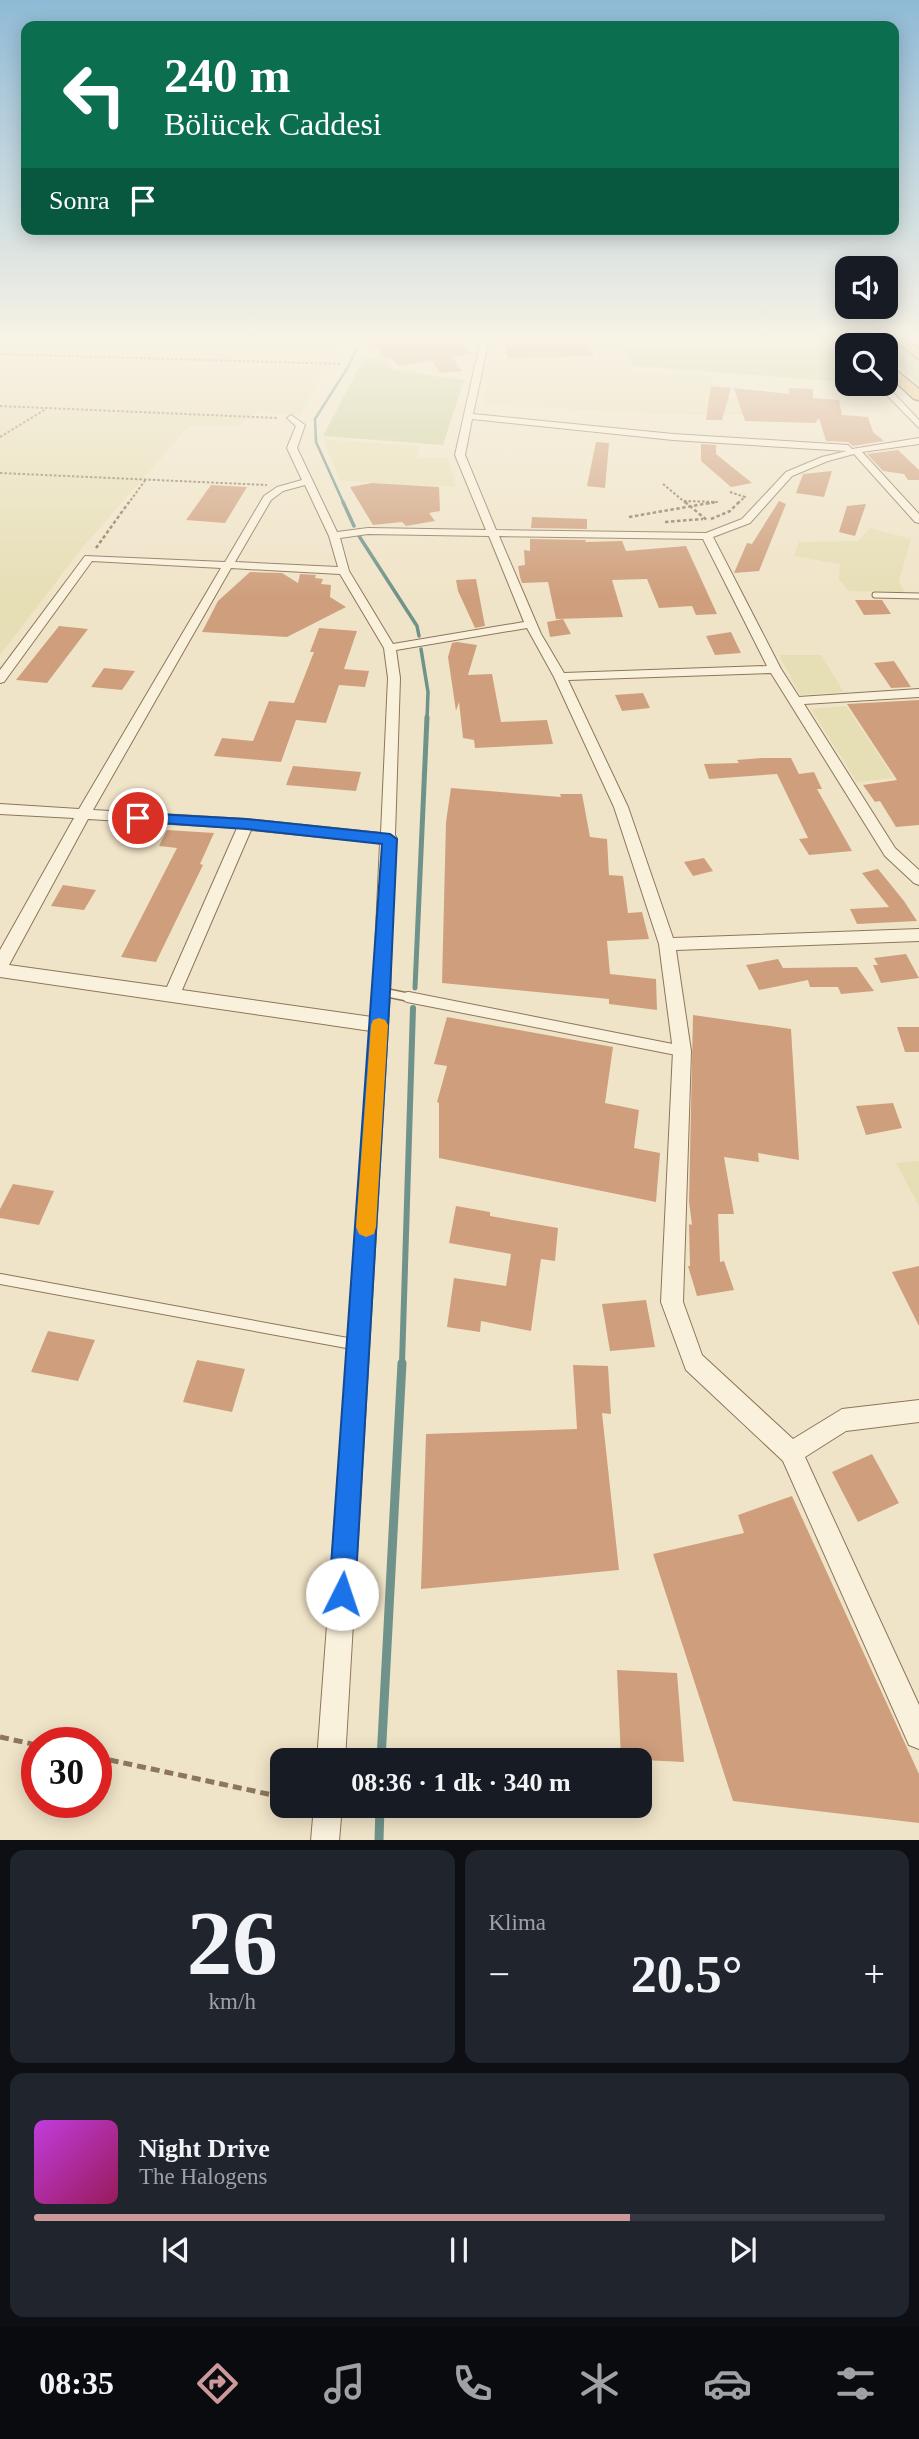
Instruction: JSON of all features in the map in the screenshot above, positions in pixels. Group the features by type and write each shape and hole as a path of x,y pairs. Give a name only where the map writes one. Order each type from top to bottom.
{"street":[{"path":"301,425 292,448 334,536 344,572 399,646 394,678 388,993 379,1025 332,1748"},
{"path":"467,425 460,455 531,624 560,677 621,807 667,944 682,1051 671,1302 694,1362 791,1453 919,1735"},
{"path":"555,425 673,437 860,450 919,520"},
{"path":"334,536 368,531 706,537 746,521 789,474 825,459 919,440"},
{"path":"306,482 280,488 267,498 83,815 0,967 379,1025"},
{"path":"706,537 794,701 890,852 919,879"},
{"path":"0,679 89,558 344,572"},
{"path":"399,646 531,624"},
{"path":"560,677 775,670"},
{"path":"794,701 919,693"},
{"path":"0,808 246,824 390,839"},
{"path":"172,994 246,824"},
{"path":"667,944 919,935"},
{"path":"791,1453 842,1419 919,1411"},
{"path":"325,1840 327,1818"}],"lane":[{"path":"875,595 919,596"},
{"path":"388,993 682,1051"},
{"path":"0,1279 359,1345"}],"path":[{"path":"0,437 20,425"},
{"path":"0,473 253,482 280,488"},
{"path":"89,558 146,479"},
{"path":"663,484 706,520"},
{"path":"698,524 730,511 745,497 730,492"},
{"path":"713,500 715,494"},
{"path":"629,517 718,502 684,501"},
{"path":"658,513 660,522 706,520"},
{"path":"0,1737 21,1742"},
{"path":"112,1760 270,1794"}],"shaded area":[{"path":"0,425 239,425 190,425 82,548 0,655"},
{"path":"323,439 419,446 417,458 448,458 456,487 340,481"},
{"path":"870,528 911,539 899,581 904,592 849,591 839,579 840,564 794,556 799,542 858,541"},
{"path":"779,655 821,655 844,692 800,695"},
{"path":"846,706 894,778 857,782 811,709"},
{"path":"919,1161 919,1206 896,1163"}],"green space":[{"path":"329,425 450,425 443,445 323,436"}],"building":[{"path":"821,425 871,425 873,432 884,441 853,446 848,442 826,441"},
{"path":"596,442 609,443 605,488 587,486"},
{"path":"701,444 716,445 716,454 752,483 731,487 701,461"},
{"path":"898,450 919,470 919,480 908,480 904,474 883,471 867,454"},
{"path":"832,471 824,497 796,493 803,474"},
{"path":"372,483 439,487 440,511 429,513 435,521 406,526 402,522 373,525 350,487"},
{"path":"211,485 247,487 225,523 186,520"},
{"path":"779,501 786,504 759,571 734,573 747,543 752,544"},
{"path":"866,504 855,536 839,532 847,506"},
{"path":"532,517 587,519 587,529 531,528"},
{"path":"530,539 622,541 626,551 686,546 717,614 696,615 692,606 659,608 647,579 612,580 623,617 556,619 548,582 522,583 520,577 518,566 525,565 524,550 530,551"},
{"path":"250,572 282,573 298,583 300,574 316,575 315,578 323,579 321,584 331,585 330,597 346,607 287,637 202,632 218,601"},
{"path":"476,579 485,626 475,628 458,591 456,580"},
{"path":"855,600 882,600 891,614 864,615"},
{"path":"563,619 571,634 550,637 547,622"},
{"path":"59,626 88,629 47,683 16,680"},
{"path":"319,628 357,631 344,669 369,671 365,687 339,685 326,723 296,720 281,762 214,756 222,738 253,741 269,701 294,703 314,652 310,652"},
{"path":"731,632 741,653 715,655 706,636"},
{"path":"452,643 477,645 468,675 492,674 501,722 547,720 553,744 475,748 474,740 463,738 459,702 456,711 448,657"},
{"path":"894,661 911,687 891,688 874,663"},
{"path":"104,668 135,671 122,690 91,687"},
{"path":"643,693 650,708 622,711 615,695"},
{"path":"919,700 919,825 896,827 880,801 875,802 863,785 897,780 847,704"},
{"path":"791,758 799,774 814,772 822,789 817,789 852,851 809,855 799,839 808,838 777,774 709,779 704,764 739,763 737,760"},
{"path":"293,766 361,772 356,791 286,785"},
{"path":"451,788 561,797 560,794 582,794 590,837 607,839 609,875 623,876 628,913 642,912 649,939 607,941 610,974 656,979 657,1010 609,1004 609,999 442,983 446,822"},
{"path":"167,830 214,833 200,864 203,865 156,962 121,957 177,848 159,846"},
{"path":"704,858 713,871 693,876 684,862"},
{"path":"878,869 917,921 857,924 850,909 889,907 862,873"},
{"path":"63,885 96,890 84,910 51,906"},
{"path":"906,954 919,978 881,983 873,965 878,965 874,958"},
{"path":"778,959 783,968 857,967 874,991 841,994 838,987 810,987 808,980 759,990 746,965"},
{"path":"693,1015 791,1029 799,1160 758,1153 759,1162 724,1157 734,1214 718,1214 720,1262 724,1261 734,1290 697,1296 688,1266 689,1224 692,1225 689,1202"},
{"path":"447,1017 613,1047 605,1103 639,1110 634,1148 660,1153 656,1202 439,1158 437,1102 447,1066 434,1064"},
{"path":"897,1027 919,1027 919,1052 905,1052"},
{"path":"893,1103 902,1128 866,1135 856,1106"},
{"path":"13,1184 54,1191 39,1225 0,1218 0,1209"},
{"path":"456,1206 490,1212 490,1216 558,1228 555,1261 541,1259 531,1331 481,1321 480,1332 447,1327 454,1278 506,1286 511,1254 449,1243"},
{"path":"919,1266 919,1326 892,1272"},
{"path":"646,1300 655,1347 610,1351 602,1304"},
{"path":"48,1331 95,1340 78,1381 31,1372"},
{"path":"197,1360 245,1369 232,1412 183,1402"},
{"path":"573,1365 608,1366 611,1414 602,1413 619,1570 421,1589 426,1434 577,1429"},
{"path":"872,1454 899,1503 858,1522 832,1472"},
{"path":"792,1496 919,1774 919,1823 733,1801 653,1554 744,1533 738,1515"},
{"path":"617,1670 677,1673 684,1762 652,1760 652,1748 621,1748"}],"waterway":[{"path":"315,425 316,442 344,504"},
{"path":"343,502 354,526"},
{"path":"359,536 417,626 419,636"},
{"path":"421,649 428,692 427,719"},
{"path":"415,988 427,717"},
{"path":"402,1364 413,1008"},
{"path":"382,1748 402,1363"},
{"path":"379,1840 380,1818"}],"slow traffic":[{"path":"366,1227 379,1025"}],"route":[{"path":"138,818 246,824 390,839 342,1594"}]}
